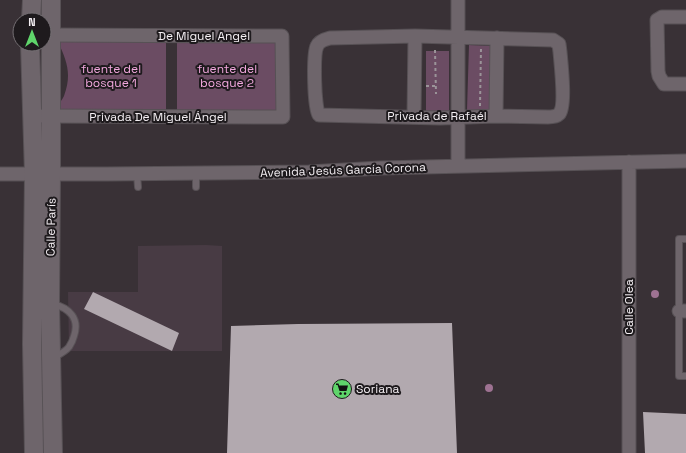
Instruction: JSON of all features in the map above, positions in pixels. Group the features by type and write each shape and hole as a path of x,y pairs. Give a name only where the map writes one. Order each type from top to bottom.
{"main road":[{"path":"31,12 32,0"},
{"name":"Calle París","path":"50,12 51,0"},
{"name":"Calle París","path":"30,52 34,174 32,344 34,453"},
{"name":"Calle París","path":"48,52 52,116 50,303 53,453"}],"street":[{"path":"458,0 458,166"},
{"path":"686,16 662,17 657,20 657,58 659,76 664,84 686,84"},
{"name":"De Miguel Angel","path":"52,35 282,36 283,117"},
{"path":"414,116 415,36 497,38 496,116"},
{"name":"Privada de Rafaél","path":"415,36 330,38 322,41 317,47 315,62 316,106 319,115 458,118 496,116 548,117 559,115 563,101 560,52 558,43 548,39 497,38"},
{"name":"Privada De Miguel Ángel","path":"33,116 283,117"},
{"name":"Avenida Jesús García Corona","path":"0,174 309,172 458,166 686,161"},
{"name":"Calle Olea","path":"629,162 629,453"}],"lane":[{"path":"196,173 196,187"},
{"path":"137,174 138,188"},
{"path":"686,239 680,239 683,311 679,376 686,376"},
{"path":"50,303 60,306 70,312 76,321 74,337 68,348 52,358"}],"path":[{"path":"480,111 481,45"},
{"path":"435,50 436,94"},
{"path":"425,86 436,86"}],"shaded area":[{"path":"138,246 222,246 222,351 69,351 68,292 138,292"}],"green space":[{"name":"fuente del bosque 2","path":"177,39 277,41 278,110 177,112"},
{"name":"fuente del bosque 1","path":"166,40 166,112 56,112 64,96 68,81 66,62 58,42"},
{"path":"469,45 491,46 490,111 467,110"},
{"path":"426,51 449,51 449,111 426,111"}],"building":[{"path":"93,292 179,333 172,351 84,309"},
{"name":"Soriana","path":"452,323 457,453 227,453 231,326"},
{"path":"643,412 686,414 686,453 645,453"}],"place":[{"name":"Soriana","path":"342,389"}]}
